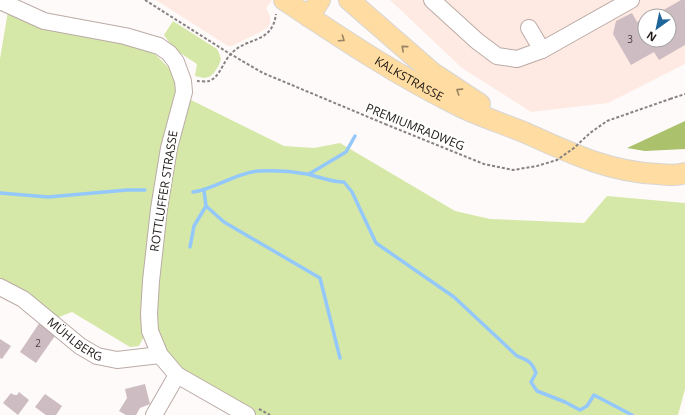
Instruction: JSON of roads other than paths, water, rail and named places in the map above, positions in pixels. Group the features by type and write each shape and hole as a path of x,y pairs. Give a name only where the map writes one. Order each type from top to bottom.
{"main road":[{"path":"310,17 320,0"},
{"name":"KALKSTRASSE","path":"349,0 433,73 515,128"},
{"name":"KALKSTRASSE","path":"280,7 310,17 353,46 408,79 462,108 515,128 590,161 622,171 647,174 679,175 685,173"}],"street":[{"path":"432,0 477,41 497,56 517,59 542,50 631,0"},
{"name":"ROTTLUFFER STRASSE","path":"0,1 44,21 125,36 159,46 169,53 176,62 183,81 184,92 168,148 159,209 151,281 149,314 150,331 160,355 177,375 252,411"},
{"path":"529,28 542,50"},
{"name":"MÜHLBERG","path":"0,287 23,299 80,346 97,356 118,360 160,355"},
{"path":"154,415 177,375"}],"waterway":[{"path":"309,174 346,152 355,136"},
{"path":"193,192 209,188 250,172 258,171 295,172 344,182 352,192 376,243 454,297 517,356 529,362 533,366 536,373 531,382 537,391 565,402 580,410 587,406 594,395 632,415"},
{"path":"0,193 48,197 127,190 145,190"},
{"path":"204,191 206,206 224,222 320,278 340,358"},
{"path":"190,247 194,226 206,206"}]}
